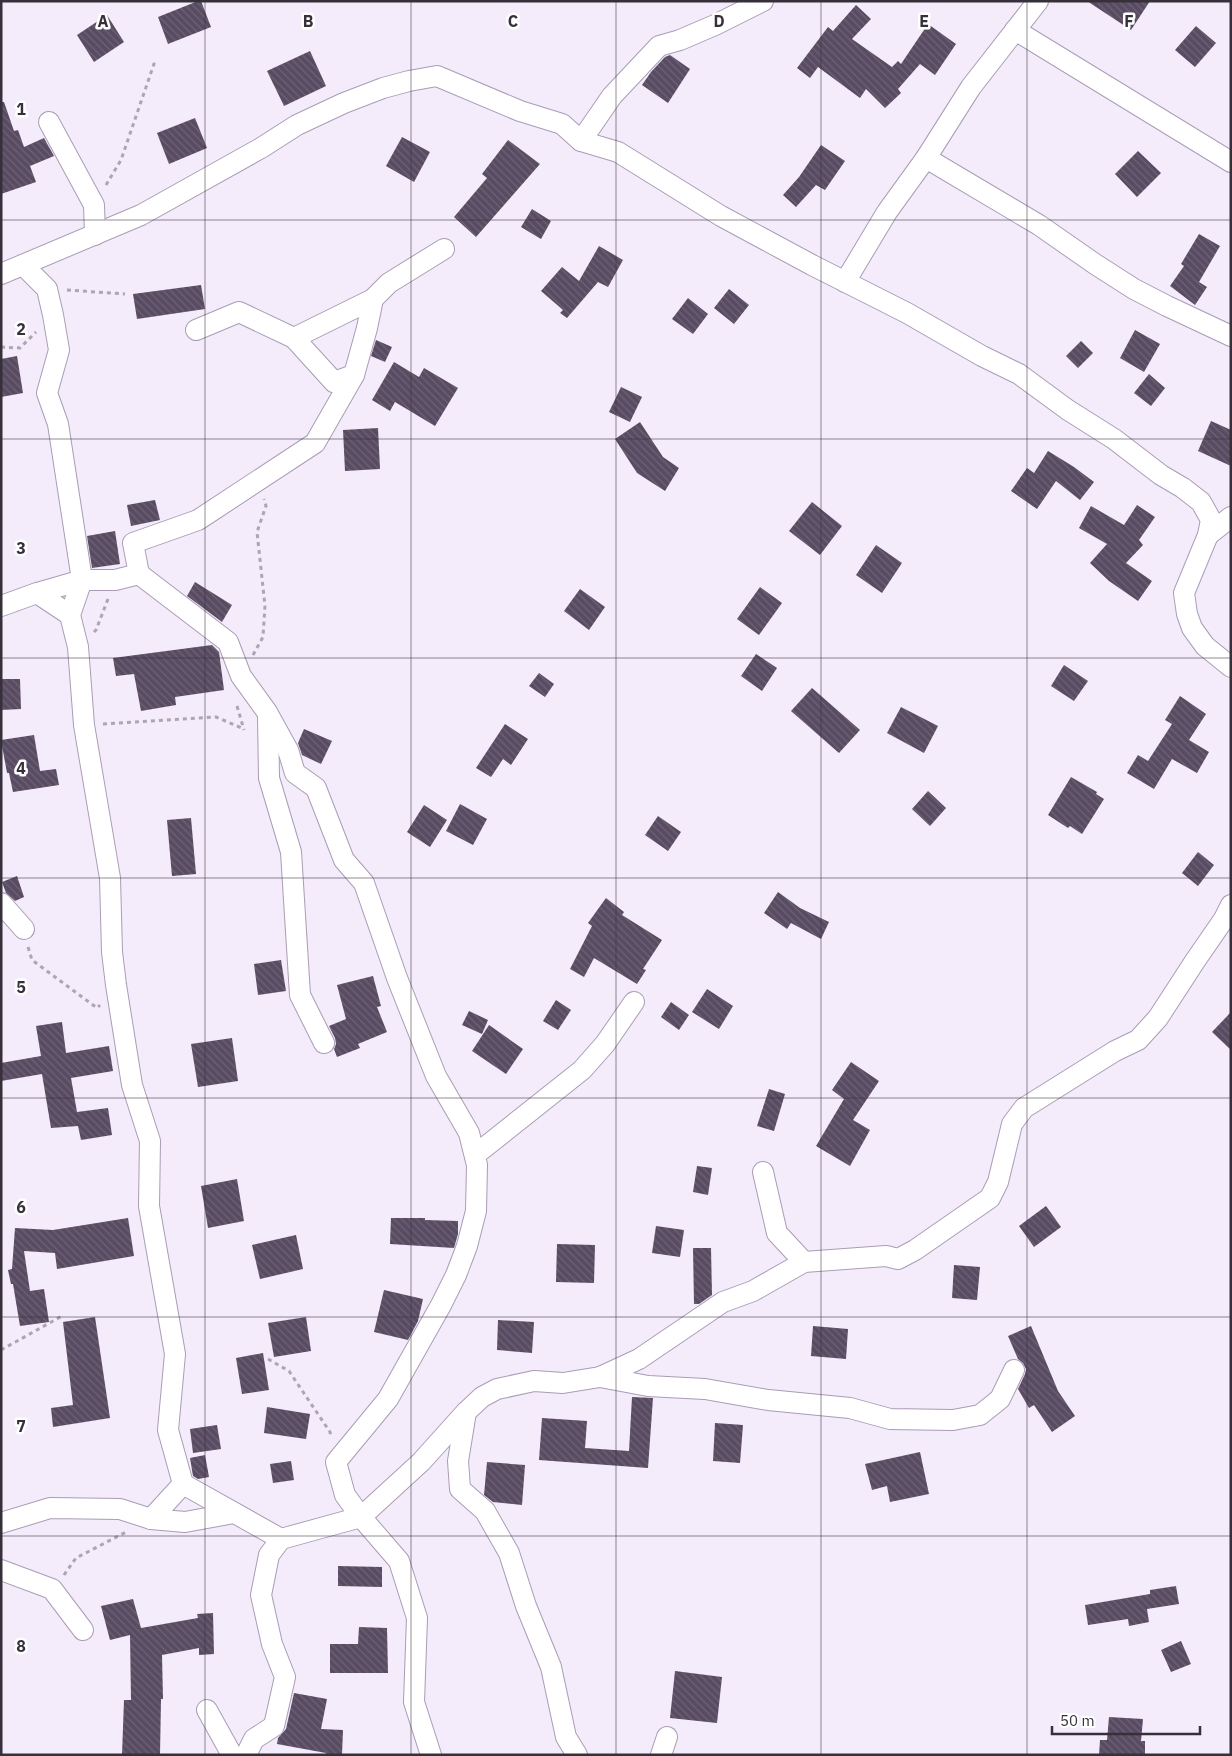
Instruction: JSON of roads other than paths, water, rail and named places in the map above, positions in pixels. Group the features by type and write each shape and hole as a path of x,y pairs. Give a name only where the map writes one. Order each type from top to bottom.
{"street":[{"path":"581,141 612,96 659,46 680,40 715,25 763,1"},
{"path":"845,282 887,212 926,158 970,87 1038,1"},
{"path":"1015,30 1231,162"},
{"path":"1,274 95,235 177,196 261,148 298,124 383,88 437,76 520,111 562,124 581,141 618,152 683,190 721,216 1019,374 1068,410 1114,438 1140,460 1183,488 1201,502 1211,520 1208,535 1184,593 1187,614 1192,628 1205,646 1231,667"},
{"path":"49,122 94,205 95,235"},
{"path":"926,158 1039,225 1134,289 1231,336"},
{"path":"294,338 373,299 388,283 444,249"},
{"path":"23,265 47,289 59,350 47,393 58,424 82,580 70,615 78,647 84,725 110,878 112,952 116,986 132,1085 150,1141 149,1206 174,1354 168,1430 183,1484 281,1538"},
{"path":"373,299 354,375 315,443 198,520 133,543 139,574 228,642 241,676 268,712 288,750 295,773 316,788 344,860 364,883 397,978 436,1076 469,1133 478,1165 476,1211 467,1246 456,1275 388,1399 336,1462 345,1495 361,1517 399,1561 417,1618 414,1702 431,1755"},
{"path":"196,330 239,312 294,338 334,382 337,407"},
{"path":"334,382 354,375"},
{"path":"1208,535 1231,517"},
{"path":"1208,535 1231,538"},
{"path":"1,606 36,593 82,580 115,580 139,574"},
{"path":"36,593 70,615"},
{"path":"268,712 269,778 291,852 300,995 324,1043"},
{"path":"1,903 24,929"},
{"path":"246,1755 254,1739 274,1726 285,1677 272,1644 261,1595 269,1555 281,1538 361,1517 420,1462 466,1412 482,1397 497,1389 534,1381 563,1383 600,1377 638,1360 724,1302 753,1291 804,1262 886,1256 898,1259 916,1250 990,1198 998,1182 1012,1124 1024,1108 1115,1051 1138,1040 1158,1018 1217,930 1231,905"},
{"path":"475,1155 582,1070 605,1044 634,1002"},
{"path":"763,1172 777,1233 804,1262"},
{"path":"600,1377 648,1386 705,1389 768,1400 850,1408 890,1419 953,1420 980,1415 1000,1399 1014,1370"},
{"path":"466,1412 458,1461 460,1489 485,1510 509,1553 526,1606 551,1667 566,1737 577,1755"},
{"path":"152,1519 183,1484"},
{"path":"1,1523 50,1508 120,1509 152,1519 185,1522 234,1513"},
{"path":"1,1570 52,1589 83,1630"},
{"path":"207,1710 232,1755"}]}
